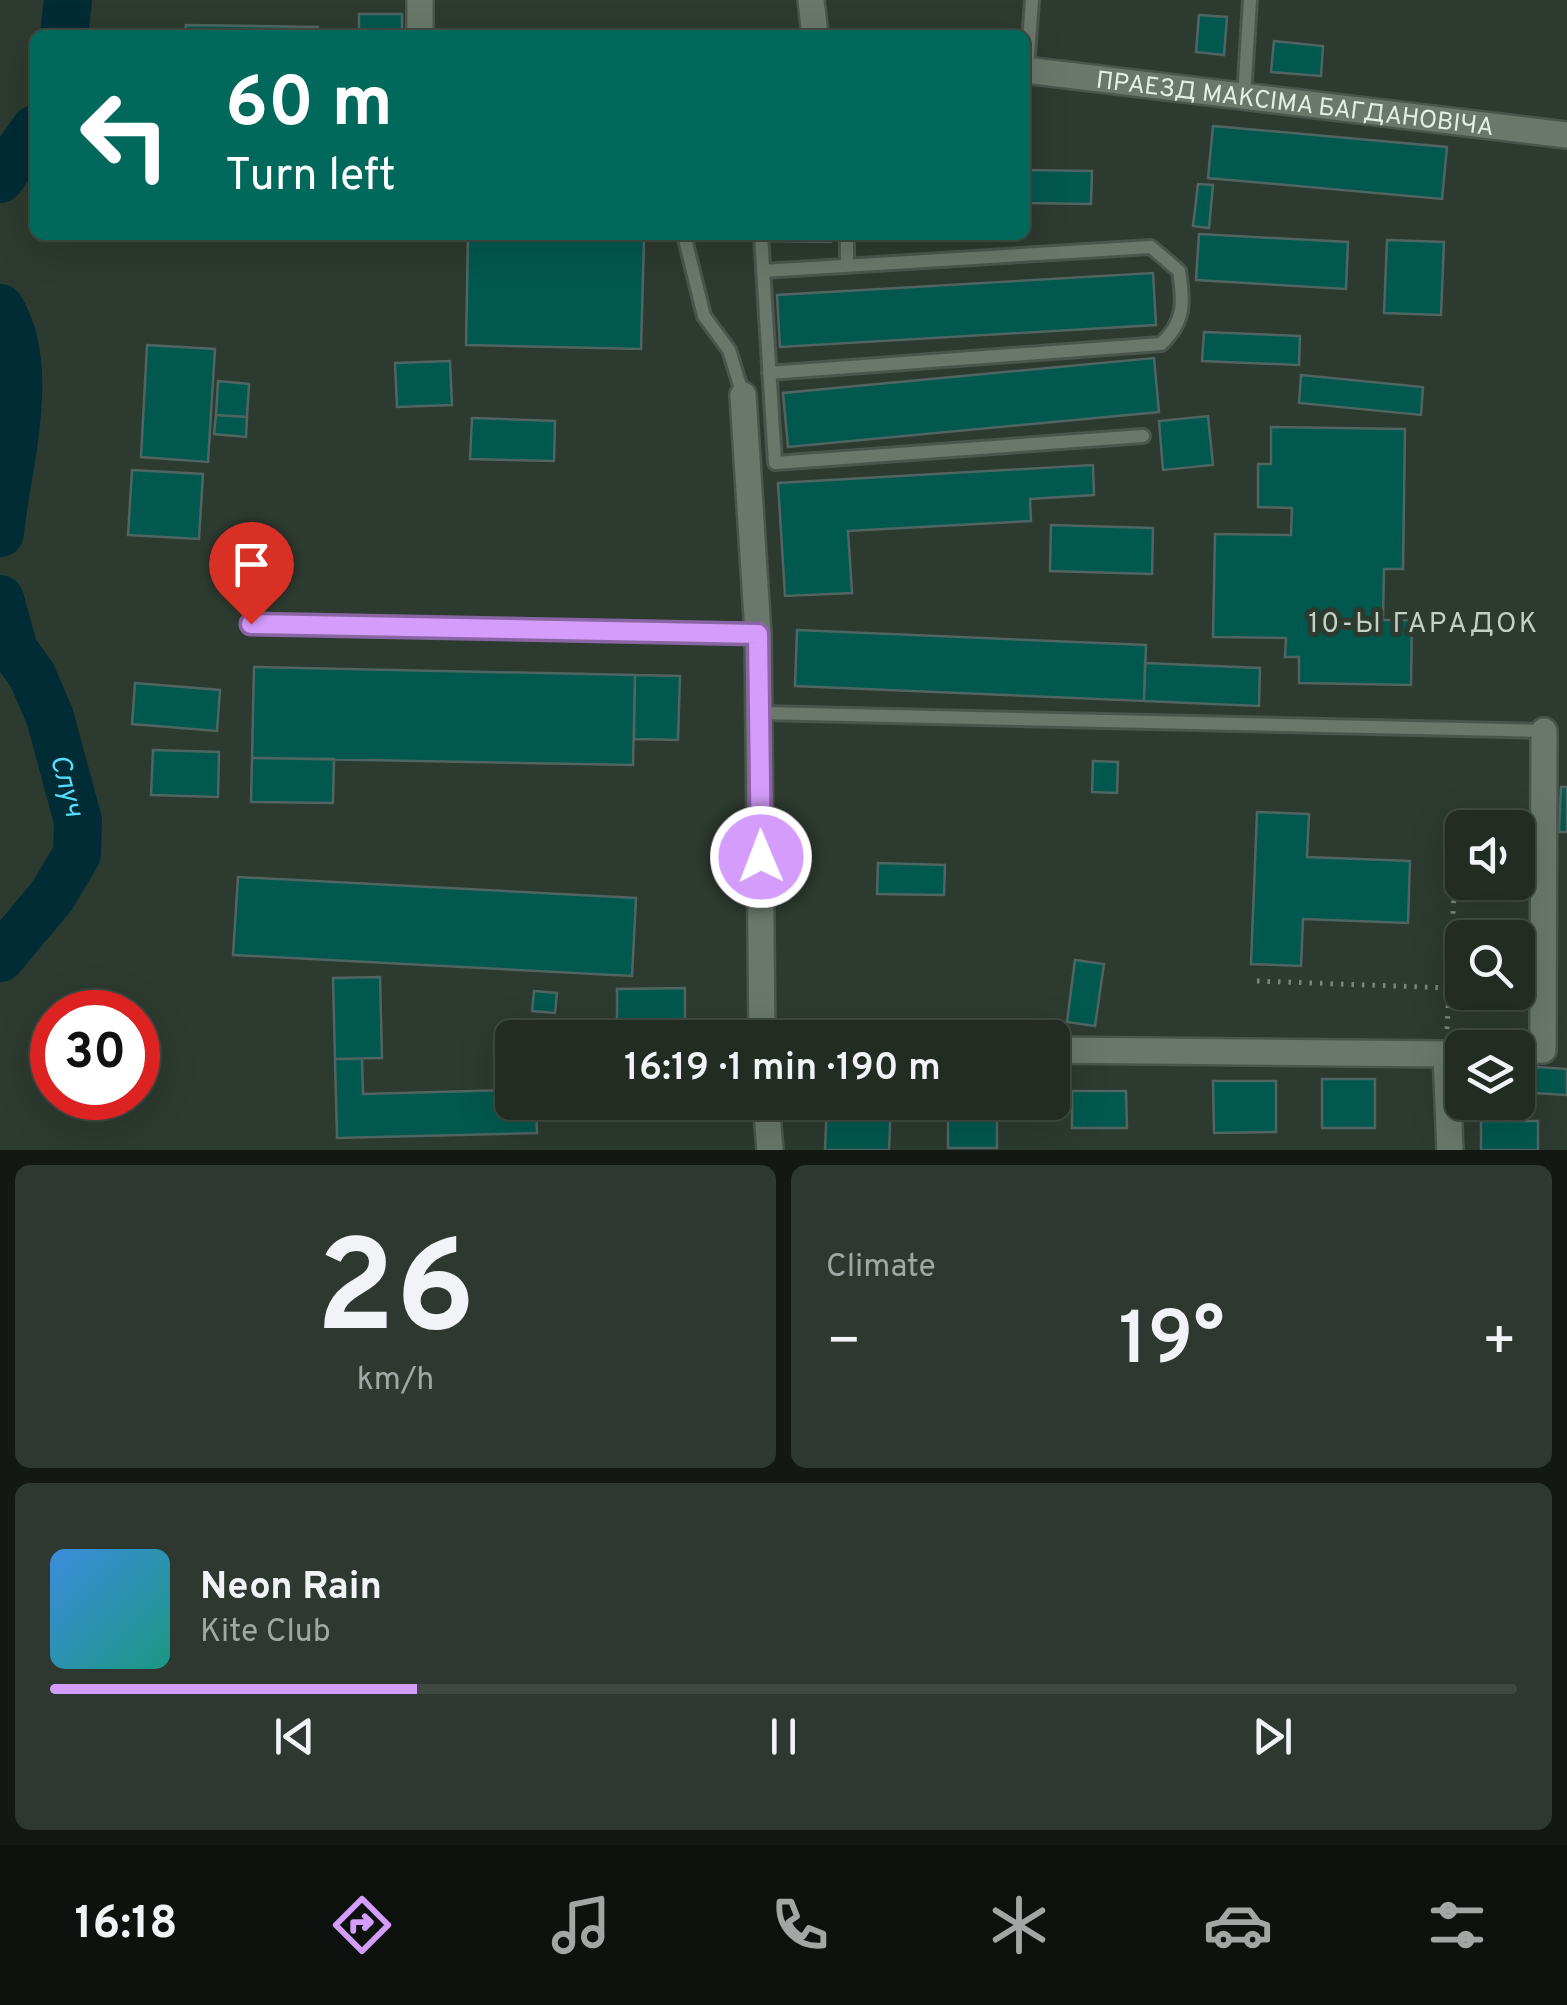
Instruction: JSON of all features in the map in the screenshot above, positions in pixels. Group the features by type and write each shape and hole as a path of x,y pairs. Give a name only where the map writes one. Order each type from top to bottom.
{"street":[{"path":"420,0 420,30"},
{"path":"811,0 815,30"},
{"name":"ПРАЕЗД МАКСІМА БАГДАНОВІЧА","path":"1030,70 1567,135"},
{"path":"742,395 758,634 762,1020"},
{"path":"1535,1051 1542,1050 1544,731"},
{"path":"1070,1050 1445,1054"},
{"path":"768,1120 770,1150"},
{"path":"1450,1150 1451,1120"}],"lane":[{"path":"1029,30 1032,0"},
{"path":"1244,96 1250,0"},
{"path":"685,240 704,316 729,350 742,395"},
{"path":"761,240 775,463 1142,436"},
{"path":"847,240 847,266"},
{"path":"763,271 1151,247 1179,271 1182,307 1176,331 1161,344 769,373"},
{"path":"251,624 758,634"},
{"path":"760,713 1544,731"}],"path":[{"path":"1257,982 1445,988"}],"building":[{"path":"359,14 402,14 402,30 359,30"},
{"path":"1199,15 1227,17 1224,55 1196,52"},
{"path":"186,25 318,27 318,30 186,30"},
{"path":"1274,41 1323,46 1321,76 1271,72"},
{"path":"1213,126 1447,147 1442,199 1208,178"},
{"path":"1030,170 1092,171 1091,204 1030,203"},
{"path":"1198,184 1213,185 1209,228 1193,226"},
{"path":"1199,234 1348,242 1346,289 1196,280"},
{"path":"468,240 644,240 641,349 466,345"},
{"path":"831,240 831,242 772,241"},
{"path":"1387,240 1444,242 1441,315 1384,313"},
{"path":"1153,273 1156,325 780,347 777,295"},
{"path":"1204,332 1300,336 1299,365 1202,361"},
{"path":"147,345 215,349 208,462 141,457"},
{"path":"1154,358 1159,412 788,447 783,393"},
{"path":"450,361 452,405 397,407 395,363"},
{"path":"1301,375 1423,387 1421,415 1299,403"},
{"path":"218,381 249,384 247,417 216,415"},
{"path":"216,415 247,417 246,437 214,434"},
{"path":"1208,416 1213,465 1163,470 1159,421"},
{"path":"472,418 555,421 554,461 470,459"},
{"path":"1271,427 1405,429 1403,569 1384,569 1383,620 1412,620 1411,685 1299,683 1299,657 1285,657 1286,638 1213,637 1215,534 1291,535 1292,508 1258,507 1258,464 1271,464"},
{"path":"1093,465 1094,495 1030,499 1031,521 848,531 852,593 785,596 778,483"},
{"path":"132,470 203,474 199,539 128,535"},
{"path":"1051,525 1153,528 1152,574 1050,571"},
{"path":"797,630 1146,645 1144,701 795,686"},
{"path":"1145,663 1260,668 1259,706 1144,701"},
{"path":"254,667 635,675 633,765 252,758"},
{"path":"635,675 680,676 678,740 634,739"},
{"path":"135,683 220,690 217,731 132,724"},
{"path":"153,750 219,752 218,797 151,795"},
{"path":"252,758 334,759 333,803 251,802"},
{"path":"1093,761 1118,762 1117,793 1092,792"},
{"path":"1561,787 1567,787 1567,832 1559,832"},
{"path":"1257,812 1309,814 1307,857 1410,861 1408,923 1303,919 1301,966 1251,964"},
{"path":"878,863 945,865 944,895 877,894"},
{"path":"238,877 636,898 632,976 233,955"},
{"path":"1075,960 1104,964 1095,1026 1067,1020"},
{"path":"380,977 382,1058 335,1059 333,978"},
{"path":"685,988 685,1020 617,1020 617,989"},
{"path":"534,991 557,993 555,1013 532,1011"},
{"path":"335,1059 362,1059 363,1094 495,1090 495,1120 537,1120 537,1133 337,1138"},
{"path":"1536,1067 1567,1069 1567,1095 1535,1093"},
{"path":"1322,1079 1375,1079 1375,1128 1322,1128"},
{"path":"1213,1081 1276,1081 1276,1132 1214,1133"},
{"path":"1072,1091 1126,1091 1127,1128 1072,1128"},
{"path":"826,1120 890,1120 889,1150 825,1150"},
{"path":"948,1120 997,1120 997,1148 948,1148"},
{"path":"1481,1121 1538,1121 1538,1150 1481,1150"}],"waterway":[{"name":"Случ","path":"65,30 68,0"},
{"name":"Случ","path":"0,179 30,136"},
{"name":"Случ","path":"0,308 11,332 18,389 0,533"},
{"name":"Случ","path":"0,599 14,650 32,675 50,717 78,821 77,854 52,896 0,958"}],"district":[{"name":"10-Ы ГАРАДОК","path":"1424,622"}],"route":[{"path":"251,624 758,634 761,857"}]}
